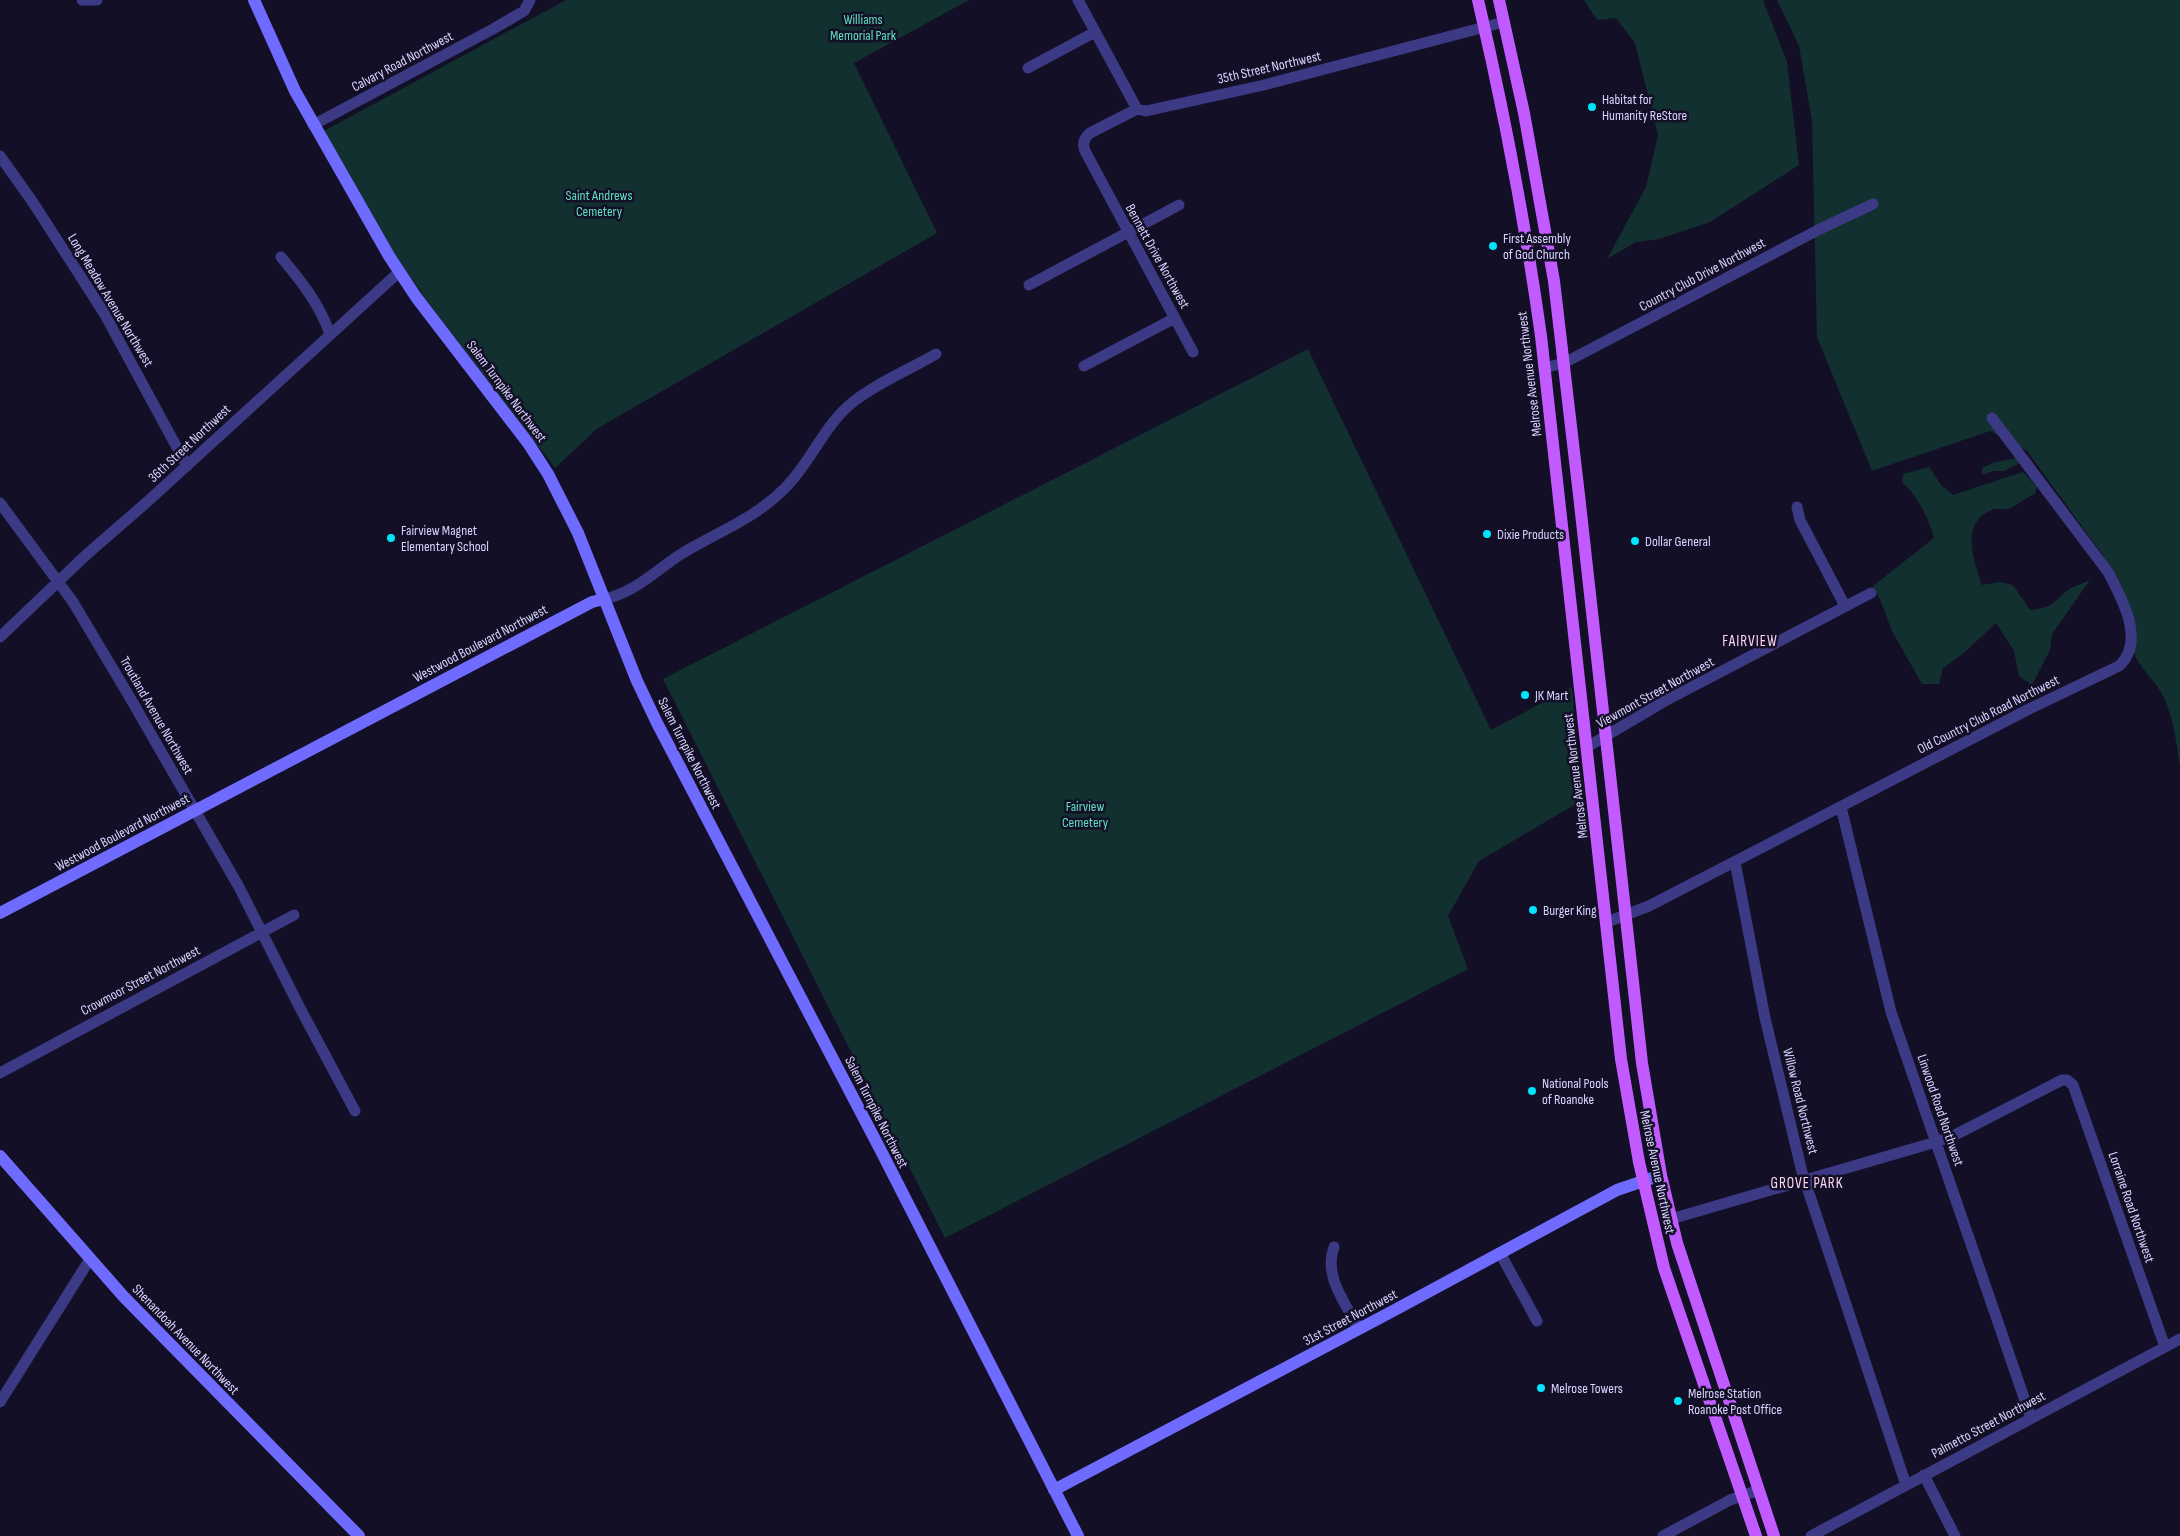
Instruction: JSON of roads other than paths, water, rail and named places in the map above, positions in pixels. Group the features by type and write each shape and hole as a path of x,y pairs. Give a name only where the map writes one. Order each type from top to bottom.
{"main road":[{"name":"Melrose Avenue Northwest","path":"1478,0 1524,217 1544,368 1621,1059 1642,1180 1673,1297 1756,1536"},
{"name":"Melrose Avenue Northwest","path":"1499,0 1524,113 1542,210 1564,363 1642,1063 1661,1175 1671,1219 1691,1288 1774,1536"}],"street":[{"path":"82,0 97,0"},
{"name":"Salem Turnpike Northwest","path":"254,0 278,55 313,125 399,272 528,443 548,474 578,533 637,681 657,723 888,1164 1078,1536"},
{"name":"Calvary Road Northwest","path":"313,125 504,22 524,10 530,0"},
{"path":"1078,0 1137,109"},
{"name":"35th Street Northwest","path":"1097,174 1083,148 1086,137 1090,133 1137,109 1146,111 1264,85 1504,22"},
{"path":"1028,68 1095,32"},
{"name":"Long Meadow Avenue Northwest","path":"0,156 32,201 104,313 187,466"},
{"name":"Bennett Drive Northwest","path":"1097,174 1193,352"},
{"name":"Country Club Drive Northwest","path":"1544,368 1564,363 1820,229 1874,204"},
{"path":"1029,285 1179,205"},
{"path":"281,257 320,307 330,334"},
{"name":"36th Street Northwest","path":"0,637 399,272"},
{"path":"1084,366 1175,318"},
{"name":"Westwood Boulevard Northwest","path":"0,913 592,602 625,593 687,550 748,518 770,503 798,474 827,429 851,403 936,354"},
{"name":"Old Country Club Road Northwest","path":"1607,922 1649,906 2031,708 2119,666 2128,655 2131,641 2127,614 2108,572 1992,418"},
{"name":"Troutland Avenue Northwest","path":"0,503 78,610 196,810 355,1111"},
{"path":"1797,507 1800,520 1845,606"},
{"name":"Viewmont Street Northwest","path":"1587,747 1665,701 1871,593"},
{"name":"Linwood Road Northwest","path":"1841,807 1885,994 2031,1418"},
{"name":"Willow Road Northwest","path":"1735,862 1765,1018 1804,1179 1906,1485"},
{"name":"Crowmoor Street Northwest","path":"0,1073 294,915"},
{"name":"Lorraine Road Northwest","path":"1936,1142 1955,1135 2062,1080 2067,1080 2073,1085 2165,1347"},
{"path":"1671,1219 1936,1142"},
{"name":"Shenandoah Avenue Northwest","path":"0,1156 90,1259 359,1536"},
{"name":"31st Street Northwest","path":"1054,1490 1617,1190 1661,1175"},
{"path":"1334,1247 1330,1266 1334,1281 1359,1329"},
{"path":"1500,1253 1536,1321"},
{"path":"0,1402 90,1259"},
{"name":"Palmetto Street Northwest","path":"1811,1536 2180,1339"},
{"path":"1924,1476 1955,1536"},
{"path":"1663,1536 1742,1496 1759,1490"}],"place":[{"name":"Habitat for Humanity ReStore","path":"1592,107"},
{"name":"First Assembly of God Church","path":"1493,246"},
{"name":"Dixie Products","path":"1487,534"},
{"name":"Fairview Magnet Elementary School","path":"391,538"},
{"name":"Dollar General","path":"1635,541"},
{"name":"JK Mart","path":"1525,695"},
{"name":"Burger King","path":"1533,910"},
{"name":"National Pools of Roanoke","path":"1532,1091"},
{"name":"Melrose Towers","path":"1541,1388"},
{"name":"Melrose Station Roanoke Post Office","path":"1678,1401"}],"district":[{"name":"FAIRVIEW","path":"1750,641"},
{"name":"GROVE PARK","path":"1807,1183"}],"park label":[{"name":"Williams Memorial Park","path":"863,28"},
{"name":"Saint Andrews Cemetery","path":"599,204"},
{"name":"Fairview Cemetery","path":"1085,814"}]}
